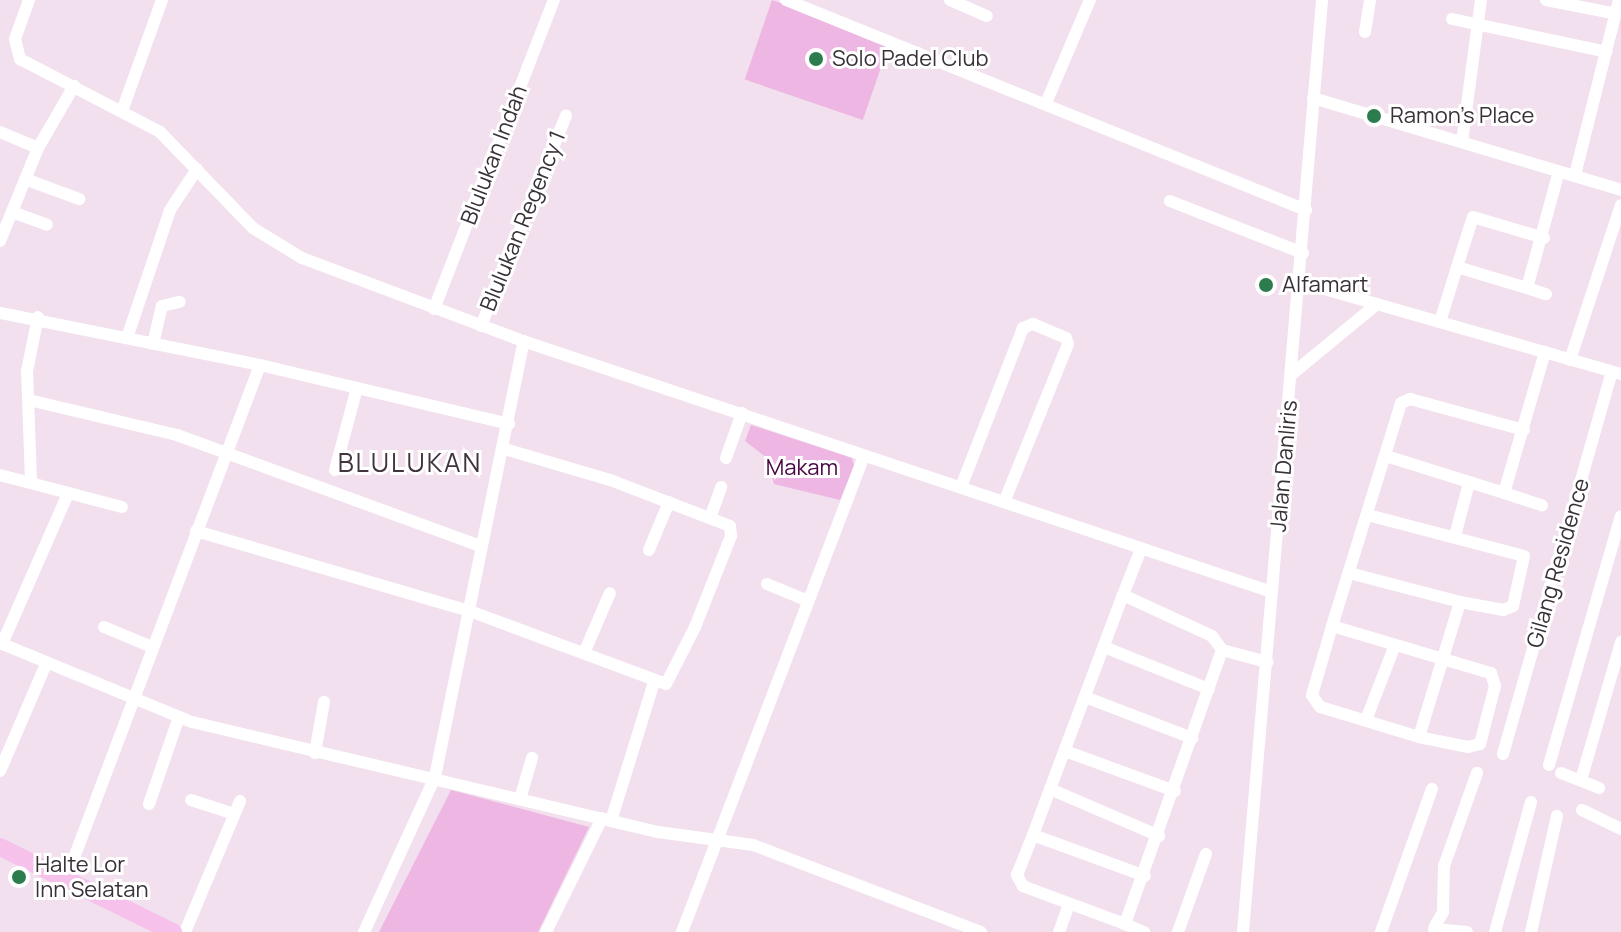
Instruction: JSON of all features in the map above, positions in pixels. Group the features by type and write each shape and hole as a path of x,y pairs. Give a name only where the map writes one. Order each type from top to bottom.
{"highway":[{"path":"0,847 173,932"}],"street":[{"path":"29,0 15,39 17,55 171,140 253,228 330,271 524,341 1272,592"},
{"path":"122,111 162,0"},
{"name":"Blulukan Indah","path":"434,309 554,0"},
{"path":"786,0 1306,210"},
{"path":"1046,103 1090,0"},
{"name":"Jalan Danliris","path":"1243,932 1303,253 1322,0"},
{"path":"1365,32 1370,0"},
{"path":"1462,142 1481,0"},
{"path":"1546,0 1619,6 1575,175"},
{"path":"958,1 987,16"},
{"path":"1452,19 1607,52"},
{"path":"0,241 38,148 74,86"},
{"path":"1313,98 1621,190"},
{"name":"Blulukan Regency 1","path":"481,326 566,116"},
{"path":"0,132 38,148"},
{"path":"127,338 170,210 197,169"},
{"path":"1527,288 1544,238 1559,171"},
{"path":"25,179 79,199"},
{"path":"1170,201 1303,253"},
{"path":"1570,360 1621,205"},
{"path":"12,212 47,225"},
{"path":"1440,322 1473,217 1544,238"},
{"path":"1457,267 1546,294"},
{"path":"1300,282 1617,373"},
{"path":"153,344 162,306 180,302"},
{"path":"1292,374 1377,304"},
{"path":"0,313 38,317 260,365 509,424"},
{"path":"31,480 27,371 38,317"},
{"path":"961,487 1023,328 1033,324 1066,338 1068,344 1005,500"},
{"path":"364,932 435,777 467,610 505,449 524,341"},
{"path":"1504,493 1545,352"},
{"path":"66,879 224,453 260,365"},
{"name":"Gilang Residence","path":"1503,754 1617,373"},
{"path":"335,470 357,388"},
{"path":"29,400 177,435 481,546"},
{"path":"1332,626 1445,659 1494,677 1480,744 1468,747 1419,737 1313,703 1332,626 1401,403 1407,400 1524,430"},
{"path":"726,458 742,413"},
{"path":"196,531 467,610 654,682 672,680 731,536 728,525 669,502 505,449"},
{"path":"682,932 806,600 864,456"},
{"path":"1386,456 1542,505"},
{"path":"0,475 31,480 68,494 122,507"},
{"path":"1455,536 1469,483"},
{"path":"710,518 721,487"},
{"path":"68,494 1,644 179,717 315,753 435,777 607,820 776,852 981,932"},
{"path":"649,550 669,502"},
{"path":"1349,573 1460,602 1511,609 1527,561 1455,536 1368,515"},
{"path":"1549,765 1621,516"},
{"path":"1139,554 1018,880 1069,905 1144,932"},
{"path":"767,584 806,600"},
{"path":"584,653 610,593"},
{"path":"1123,595 1212,636 1222,650 1267,662"},
{"path":"1419,737 1460,602"},
{"path":"104,627 152,647"},
{"path":"1581,780 1621,642"},
{"path":"1366,720 1395,645"},
{"path":"1104,647 1209,689"},
{"path":"1125,924 1145,876 1222,650"},
{"path":"0,771 46,664"},
{"path":"546,932 607,820 654,682"},
{"path":"1085,697 1192,738"},
{"path":"315,753 324,702"},
{"path":"149,804 179,717"},
{"path":"1065,751 1175,791"},
{"path":"520,799 532,758"},
{"path":"1467,932 1434,929 1443,912 1444,866 1477,773"},
{"path":"1561,773 1599,788"},
{"path":"1050,789 1159,836"},
{"path":"1381,932 1432,789"},
{"path":"191,800 234,814"},
{"path":"185,932 240,801"},
{"path":"1495,932 1531,802"},
{"path":"1582,810 1621,829"},
{"path":"1531,932 1557,816"},
{"path":"1033,835 1145,876"},
{"path":"1178,932 1206,854"},
{"path":"1059,932 1069,905"}],"green space":[{"name":"Solo Padel Club","path":"772,0 890,41 863,120 745,79"},
{"name":"Makam","path":"751,425 852,458 854,466 840,500 774,484 767,458 745,441"},
{"path":"451,790 589,827 538,932 379,932"}],"place":[{"name":"Solo Padel Club","path":"816,59"},
{"name":"Ramon's Place","path":"1374,116"},
{"name":"Alfamart","path":"1266,285"},
{"name":"Halte Lor Inn Selatan","path":"19,877"}],"district":[{"name":"BLULUKAN","path":"410,463"}]}
